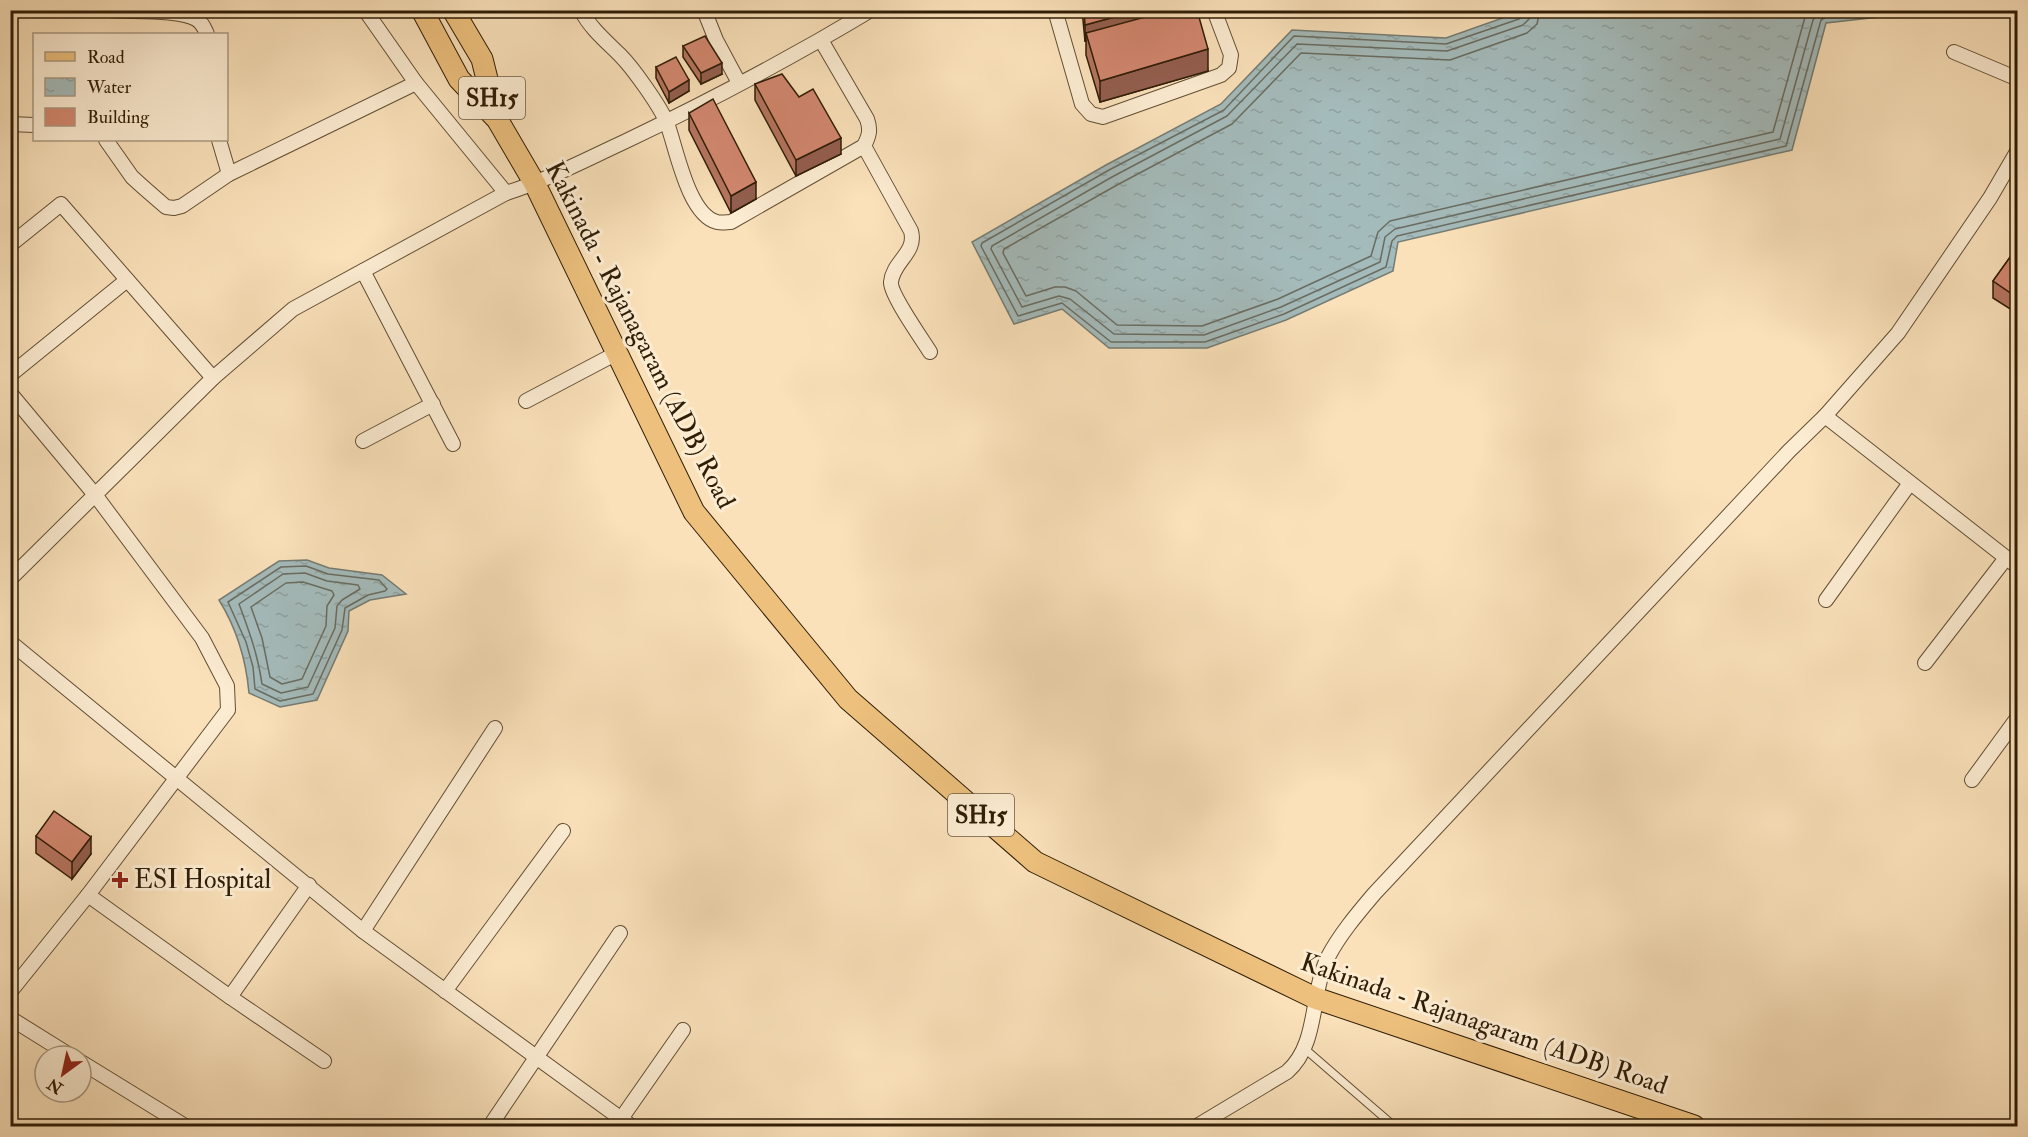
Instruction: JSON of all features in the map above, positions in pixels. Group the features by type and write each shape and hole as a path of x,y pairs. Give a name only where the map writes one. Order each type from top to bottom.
{"main road":[{"name":"SH15","path":"422,10 459,79 497,119"},
{"name":"Kakinada - Rajanagaram (ADB) Road","path":"453,10 482,59 497,119 535,184 694,512 848,699 1035,862 1315,998 1694,1126"}],"street":[{"path":"109,10 181,14 195,18 202,24 206,33"},
{"path":"365,10 416,83 506,193"},
{"path":"581,10 592,27 631,66 666,121 688,189 703,211 715,222 731,222 864,146 870,127 867,119 821,40"},
{"path":"704,10 738,83"},
{"path":"10,579 213,378 293,309 506,193 535,184 666,121 821,40 871,10"},
{"path":"1055,10 1082,104 1091,114 1103,117 1221,75 1228,68 1231,55 1214,10"},
{"path":"1954,52 2018,79"},
{"path":"107,141 132,177 166,207 174,208 182,206 229,174 416,83"},
{"path":"219,141 229,174"},
{"path":"864,146 911,231 913,239 910,248 895,269 891,283 895,295 930,352"},
{"path":"1197,1126 1287,1072 1298,1063 1305,1049 1315,998 1328,957 1350,924 1374,894 1825,416 1898,333 1990,198 2018,150"},
{"path":"10,245 61,204 213,378"},
{"path":"363,271 453,444"},
{"path":"10,375 127,280"},
{"path":"526,401 617,353"},
{"path":"10,393 96,496 202,638 227,686 228,710 88,895 10,992"},
{"path":"363,441 433,404"},
{"path":"1825,416 2018,567"},
{"path":"1826,600 1910,483"},
{"path":"1925,663 2006,558"},
{"path":"10,642 363,931 622,1124 683,1030"},
{"path":"1972,780 2018,717"},
{"path":"363,931 495,728"},
{"path":"445,991 563,831"},
{"path":"230,997 309,885"},
{"path":"88,895 324,1061"},
{"path":"490,1126 620,933"},
{"path":"10,1018 52,1044"},
{"path":"93,1069 184,1126"}],"lane":[{"path":"1305,1049 1394,1126"}],"water":[{"path":"1525,10 1880,11 1879,17 1826,23 1792,150 1398,242 1393,271 1286,320 1207,348 1109,348 1062,309 1014,324 972,242 1106,165 1221,104 1292,30 1446,38"},
{"path":"307,560 329,568 382,575 406,594 370,600 349,611 348,631 317,700 280,707 249,693 240,645 219,600 279,561"}],"building":[{"path":"1084,10 1140,10 1085,25"},
{"path":"1171,10 1197,10 1208,49 1100,81 1086,33"},
{"path":"705,36 722,63 701,73 683,46"},
{"path":"676,57 689,80 669,92 656,67"},
{"path":"782,74 799,97 813,89 841,138 796,160 755,84"},
{"path":"713,99 756,182 731,196 689,113"},
{"path":"2018,246 2018,298 1993,281"},
{"path":"54,811 91,837 72,862 36,836"}],"place":[{"name":"ESI Hospital","path":"120,880"}]}
